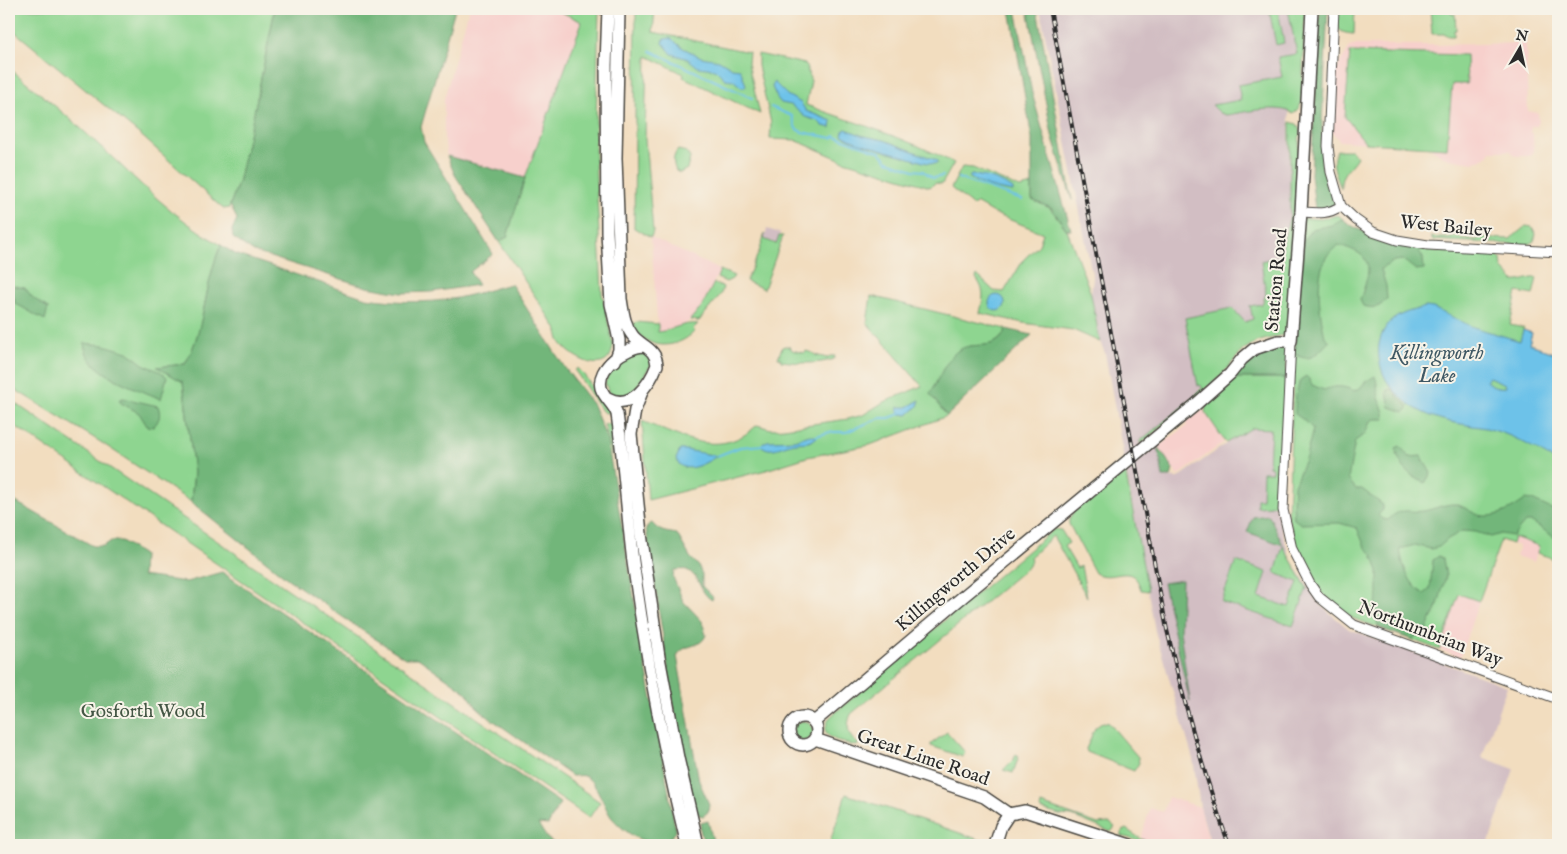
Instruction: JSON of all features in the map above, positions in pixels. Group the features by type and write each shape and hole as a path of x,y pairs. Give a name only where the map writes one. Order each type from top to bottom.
{"main road":[{"path":"608,9 606,65 607,232 611,304 619,340 619,350 615,360"},
{"path":"619,9 616,158 620,288 626,325 633,336 655,354 657,365 643,389 635,410 631,434 641,534 659,657 678,758 698,845"},
{"name":"Station Road","path":"1121,465 1194,406 1230,374 1242,359 1250,353 1267,344 1278,341 1291,341 1301,212 1312,9"},
{"path":"645,346 632,348 615,360 605,370 601,378 602,389 617,414 629,528 646,646 687,845"},
{"path":"608,398 619,402 628,400 636,396 643,389"},
{"name":"Killingworth Drive","path":"814,722 1121,465"},
{"path":"799,717 805,717 814,722 817,731 815,739 811,742 800,744 793,740 789,730 790,725 799,717"},
{"name":"Great Lime Road","path":"815,739 984,797 1009,814"},
{"path":"995,845 1001,826 1009,814 1025,811 1130,845"}],"street":[{"path":"1301,212 1324,214 1332,212 1341,206 1331,172 1328,146 1334,9"},
{"name":"West Bailey","path":"1341,206 1356,220 1374,232 1397,240 1428,245 1558,252"},
{"name":"Northumbrian Way","path":"1291,341 1284,510 1288,537 1292,549 1319,597 1354,625 1558,699"}],"shaded area":[{"path":"469,9 555,9 582,22 525,178 447,156 444,137 444,99"},
{"path":"1040,9 1298,9 1297,95 1289,110 1290,215 1279,257 1261,261 1266,294 1251,324 1193,398 1139,442 1142,457 1158,446 1163,477 1178,478 1269,413 1277,413 1271,492 1290,558 1319,604 1349,629 1507,686 1482,757 1514,769 1488,845 1211,845 1200,807 1193,759 1155,631 1105,353 1100,342 1091,294 1093,279"},
{"path":"1526,43 1528,111 1538,113 1539,122 1537,126 1531,126 1534,152 1530,156 1516,156 1511,151 1491,151 1488,156 1473,163 1448,159 1429,147 1340,141 1330,130 1333,74 1351,45"},
{"path":"767,229 780,233 777,244 764,239"},
{"path":"651,237 720,270 697,314 685,324 658,332"},
{"path":"1203,410 1222,438 1223,443 1178,476 1158,446 1187,426 1185,422"},
{"path":"1514,537 1539,546 1534,562 1516,556 1519,546 1512,544"},
{"path":"1459,594 1479,601 1460,657 1440,650"},
{"path":"1168,797 1200,807 1210,845 1161,845 1141,839 1150,808 1163,812"}],"green space":[{"path":"9,9 275,9 238,183 229,208 224,209 221,207 144,138 9,27"},
{"path":"275,9 455,9 421,127 424,142 493,254 470,272 478,285 431,292 401,293 367,287 254,252 233,238 232,230 237,219 230,205 238,183"},
{"path":"555,9 599,9 595,158 602,293 613,345 610,356 605,362 597,364 580,359 564,347 559,340 556,328 499,242 507,237 525,178 582,22"},
{"path":"636,9 655,9 653,32 749,52 748,63 760,114 683,77 684,74 647,56 645,139 653,231 651,237 634,228"},
{"path":"1010,9 1016,9 1032,93 1071,230 1067,230 1051,208 1032,200 1032,139"},
{"path":"1028,9 1037,9 1072,200 1052,135"},
{"path":"1269,9 1278,9 1284,43 1276,45"},
{"path":"1288,9 1305,9 1302,102 1298,110 1293,114 1279,109 1226,115 1220,113 1212,105 1241,100 1238,85 1282,77 1278,57 1297,54"},
{"path":"1320,9 1328,9 1322,123 1322,167 1337,203 1326,210 1315,209 1311,174"},
{"path":"1339,9 1355,9 1354,34 1343,32 1338,28"},
{"path":"1430,9 1451,9 1451,14 1455,14 1456,30 1454,30 1454,36 1432,34"},
{"path":"1350,52 1466,55 1467,84 1452,84 1447,148 1366,143 1345,117"},
{"path":"758,54 805,64 811,81 806,105 900,138 954,163 942,184 935,183 930,187 844,161 795,140 770,139 771,123 758,66"},
{"path":"9,68 77,125 172,211 221,245 211,275 197,336 185,364 159,367 183,382 194,472 191,502 99,441 9,386"},
{"path":"1290,122 1297,124 1300,130 1289,328 1287,334 1256,342 1243,350 1221,376 1141,444 1139,442 1193,398 1202,388 1201,385 1198,386 1185,318 1232,308 1245,322 1253,319 1250,306 1262,304 1266,294 1261,261 1279,257 1290,216"},
{"path":"678,150 687,152 690,158 687,169 680,173 676,171 674,163 674,157"},
{"path":"1337,150 1352,150 1357,157 1342,179 1341,189 1334,164"},
{"path":"447,156 525,178 507,237 499,242 455,175"},
{"path":"962,167 973,168 1020,188 1032,185 1032,200 1050,208 1067,230 1091,294 1100,342 1073,330 1023,323 980,313 983,295 976,278 977,275 994,291 1004,292 1024,259 1039,245 1043,233 993,213 976,203 973,206 951,188"},
{"path":"1338,215 1351,226 1392,243 1434,251 1496,254 1501,259 1502,268 1514,281 1537,278 1533,295 1517,292 1510,325 1524,328 1523,330 1532,333 1529,344 1558,355 1558,565 1549,557 1537,553 1539,546 1514,537 1512,544 1501,540 1479,601 1459,594 1440,650 1352,618 1322,594 1300,555 1288,518 1294,353 1303,218 1321,219"},
{"path":"1342,219 1359,230 1378,238 1417,247 1423,258 1424,269 1416,270 1403,260 1394,261 1381,269 1386,286 1387,299 1376,307 1363,306 1360,300 1368,271 1365,258 1359,253 1338,245 1327,256 1323,264 1319,285 1323,328 1325,337 1330,341 1313,356 1305,358 1294,353 1304,239 1312,229 1332,225"},
{"path":"1526,226 1532,227 1536,234 1534,241 1527,245 1432,240 1432,236 1437,238 1460,237 1462,239 1477,240 1479,238 1510,239"},
{"path":"765,233 764,239 776,244 779,236 783,236 764,289 746,281"},
{"path":"221,245 235,254 366,298 405,302 445,300 511,284 565,368 593,405 607,440 676,832 660,842 651,842 634,837 612,818 589,779 583,776 572,776 487,716 476,706 466,692 418,658 405,658 288,579 191,502 194,472 183,382 157,367 185,364 197,336 211,275"},
{"path":"720,270 734,276 726,282 717,278"},
{"path":"714,283 723,287 721,294 699,321 690,320 702,306"},
{"path":"9,285 25,288 33,298 48,308 45,320 14,303 15,299 9,296"},
{"path":"871,296 1006,329 1000,338 992,344 970,346 930,394 947,416 870,445 807,457 766,470 648,500 642,421 686,439 715,443 743,436 757,425 771,429 784,428 848,419 863,415 882,403 922,386 867,323"},
{"path":"636,322 658,324 658,332 688,324 698,324 693,329 695,331 687,338 679,342 661,345 645,339 638,333 632,325"},
{"path":"1006,329 1032,335 947,416 930,394 949,360 956,352 963,348 996,342 1002,337"},
{"path":"84,343 104,345 128,352 143,364 161,372 167,377 161,399 127,385 103,371 87,354"},
{"path":"1282,346 1286,348 1287,378 1236,378 1236,373 1253,358"},
{"path":"782,347 790,347 792,350 804,353 806,351 827,358 835,356 834,359 828,361 814,363 781,361 781,358 778,358"},
{"path":"644,351 648,355 651,365 634,391 622,399 609,393 605,383 609,372 629,354"},
{"path":"577,368 611,412 606,413 602,411 575,371"},
{"path":"1236,373 1236,378 1287,378 1280,502 1271,506 1257,507 1257,499 1262,499 1263,472 1272,472 1272,467 1269,466 1271,429 1252,428 1226,443 1205,412 1206,404"},
{"path":"1306,376 1312,385 1324,390 1340,387 1355,391 1375,376 1385,419 1374,419 1370,422 1365,434 1355,441 1348,479 1356,489 1362,489 1383,505 1383,510 1378,515 1382,519 1388,520 1397,513 1405,511 1424,511 1454,504 1476,514 1488,516 1509,510 1526,499 1558,512 1558,543 1551,535 1532,522 1525,522 1513,536 1501,534 1491,537 1476,532 1462,531 1439,547 1431,549 1415,545 1400,549 1402,562 1410,580 1424,594 1430,589 1433,560 1439,556 1443,559 1446,576 1436,612 1425,633 1414,637 1413,640 1379,628 1374,611 1378,595 1378,571 1372,554 1365,547 1357,528 1339,523 1301,524 1294,519 1294,485 1306,457 1313,429 1295,414 1296,395 1300,380"},
{"path":"1389,389 1393,389 1408,406 1408,409 1404,412 1390,407 1387,392"},
{"path":"123,398 158,406 159,417 153,427 147,426 139,413 121,403 119,400"},
{"path":"9,399 600,802 589,818 9,422"},
{"path":"604,424 614,424 613,455 612,455"},
{"path":"1158,446 1173,469 1171,477 1163,477"},
{"path":"1400,446 1409,457 1421,456 1431,473 1425,483 1414,477 1402,465 1396,448"},
{"path":"1125,470 1148,591 1141,590 1138,581 1128,574 1109,576 1095,573 1069,524 1069,519 1073,512"},
{"name":"Gosforth Wood","path":"9,498 93,546 104,546 111,541 122,541 143,555 142,576 186,582 222,572 560,803 548,825 538,824 547,838 556,845 9,845"},
{"path":"1269,515 1283,545 1247,532 1253,517"},
{"path":"652,523 661,530 677,534 690,557 698,565 702,574 702,586 713,597 712,600 705,594 695,576 691,573 686,570 674,570 673,577 683,601 702,621 706,635 700,642 683,649 677,656 699,781 709,804 708,812 703,816 699,815 694,809 675,713 646,529"},
{"path":"1054,529 1061,530 1069,543 1064,546 1077,568 1081,566 1087,597 1053,536 1030,557 1029,566 851,714 848,723 849,731 852,738 859,744 857,746 841,742 827,734 826,728 829,718 884,671 905,657 914,646"},
{"path":"1283,546 1307,588 1293,626 1221,602 1236,561 1267,572 1259,597 1289,607 1298,582 1275,573"},
{"path":"1182,580 1180,631 1190,702 1163,583"},
{"path":"803,721 810,724 813,731 810,738 803,741 796,738 793,731 796,724"},
{"path":"1103,722 1109,723 1138,757 1139,763 1134,771 1087,752 1086,749 1095,728"},
{"path":"947,732 965,752 963,757 931,746 931,744"},
{"path":"1016,754 1019,756 1013,773 1003,770 1014,759"},
{"path":"846,794 986,842 985,845 829,845"},
{"path":"1041,804 1098,824 1110,823 1115,827 1111,832 1072,816 1059,815 1040,809"},
{"path":"708,821 714,845 704,845 700,829 701,823"},
{"path":"1126,829 1141,839 1161,845 1152,845 1122,836 1122,831"}],"water":[{"path":"670,38 683,48 701,57 719,60 732,68 740,69 745,87 741,87 733,80 725,79 715,69 698,67 688,59 672,54 663,43 664,39"},
{"path":"774,82 787,95 801,103 806,111 832,121 831,128 805,117 791,105 781,103 772,87"},
{"path":"846,129 864,136 884,140 936,160 938,163 923,162 856,142 842,135"},
{"path":"971,175 988,177 999,181 1013,189 1013,192 984,185 969,177"},
{"path":"994,295 1000,295 1005,300 1003,309 994,311 989,306 989,300"},
{"name":"Killingworth Lake","path":"1433,308 1473,327 1520,341 1523,330 1532,333 1529,344 1558,355 1558,462 1527,444 1502,433 1487,428 1455,423 1424,413 1414,408 1397,393 1386,380 1382,370 1379,359 1379,344 1390,322 1402,314 1417,309","holes":["1489,377 1505,384 1506,387 1498,387 1486,381"]},
{"path":"920,400 918,406 908,415 900,414 899,407 907,407"},
{"path":"810,435 817,437 808,442 795,443 776,449 764,448 761,445 767,441 794,440"},
{"path":"680,450 717,456 707,462 689,468 679,464 676,459"}],"waterway":[{"path":"651,51 752,98"},
{"path":"771,107 792,116 796,129 802,132 832,138 835,136 880,152 888,161 914,170 923,171 933,178 943,176"},
{"path":"958,178 1022,200"},
{"path":"816,436 830,432 846,432 880,418 889,418 900,414"},
{"path":"717,456 740,447 763,445"}],"railway":[{"path":"1050,9 1167,630 1195,739 1229,845"}]}
